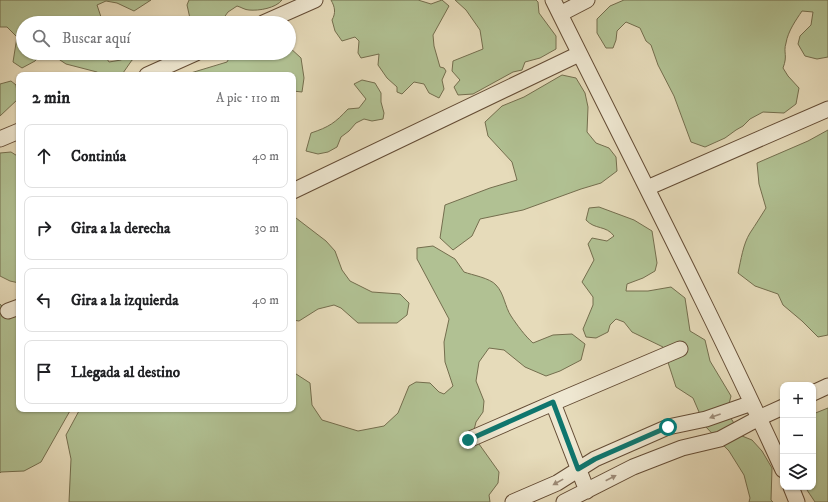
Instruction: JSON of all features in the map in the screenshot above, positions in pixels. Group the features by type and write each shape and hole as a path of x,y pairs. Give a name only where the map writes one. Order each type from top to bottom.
{"street":[{"path":"279,16 315,0"},
{"path":"553,0 647,188 780,464"},
{"path":"560,14 587,0"},
{"path":"296,190 579,54"},
{"path":"154,72 180,60"},
{"path":"647,188 828,109"},
{"path":"0,139 16,132"},
{"path":"468,440 553,402 680,349"},
{"path":"816,392 828,386"},
{"path":"553,402 587,490"},
{"path":"513,502 557,483 595,459 668,427 706,419 752,403"},
{"path":"564,502 633,467 682,448 720,439 780,408"},
{"path":"791,490 797,502"}],"green space":[{"path":"0,0 151,0 134,11 117,3 106,1 97,5 101,16 16,16 16,36 7,27 0,27"},
{"path":"189,0 282,0 272,7 262,9 248,10 237,6 225,16 189,16 187,5"},
{"path":"331,0 418,0 431,4 442,0 449,6 433,35 434,46 440,67 444,68 446,71 442,80 444,89 439,98 429,93 424,84 414,82 402,94 397,92 397,87 387,78 378,65 379,54 361,58 358,53 359,41 355,37 342,41 335,31 332,20 334,10"},
{"path":"455,0 536,0 538,2 539,13 556,36 556,49 540,58 525,62 522,70 513,72 473,94 458,95 454,87 460,80 452,71 453,61 483,49 480,30 466,10"},
{"path":"624,0 828,0 828,57 817,59 805,56 798,44 800,36 811,25 813,12 802,11 788,34 785,46 785,60 783,68 799,88 796,104 784,113 763,112 750,119 743,126 725,138 705,147 691,142 674,96 658,65 651,45 646,41 640,28 626,22 617,31 613,48 606,48 597,33 597,19 610,6"},
{"path":"16,43 16,60 36,60 22,68 13,62"},
{"path":"296,53 301,58 304,78 302,92 296,91 296,72 194,72 227,62 228,60 296,60"},
{"path":"60,60 108,60 109,62 132,60 124,72 97,72 66,64"},
{"path":"562,75 576,78 585,93 588,107 587,132 596,143 609,148 616,157 617,171 601,183 523,210 480,219 472,236 453,250 440,238 445,205 490,188 517,180 512,162 488,136 485,122 502,106 524,97"},
{"path":"362,80 375,83 381,93 381,102 384,113 383,119 372,121 364,119 356,123 341,137 337,147 328,152 318,154 306,151 311,133 323,129 331,124 348,109 359,108 366,99 354,84"},
{"path":"11,81 16,85 16,101 0,116 0,84"},
{"path":"828,130 828,335 818,337 783,305 778,294 755,286 738,273 742,252 748,237 766,208 759,184 757,163 808,141"},
{"path":"11,152 16,155 16,282 0,276 0,153"},
{"path":"599,207 634,220 652,231 657,263 655,271 643,278 627,284 626,291 648,291 671,287 685,298 690,331 705,340 710,361 731,396 727,412 742,436 752,440 762,451 772,468 771,500 773,502 749,502 750,498 744,475 729,451 705,426 693,398 676,387 663,347 632,332 624,322 616,319 610,325 608,332 596,338 586,337 583,329 593,305 593,297 582,282 594,260 588,244 592,238 607,241 614,236 608,230 593,225 586,220 589,208"},
{"path":"296,218 326,241 335,251 342,270 350,281 372,292 400,294 409,303 407,315 397,323 358,323 341,308 334,305 318,309 299,321 296,320"},
{"path":"433,246 455,259 464,272 485,279 496,285 501,292 511,316 533,343 553,335 572,334 585,344 581,360 560,371 546,376 525,367 504,350 489,348 479,362 476,381 484,401 483,412 476,422 473,434 499,472 498,483 489,495 490,502 69,502 71,459 66,435 78,412 296,412 296,374 310,383 312,405 322,420 358,431 384,426 398,413 409,386 416,382 430,383 439,392 444,394 453,386 445,362 444,342 449,319 417,259 417,248"},
{"path":"0,304 4,308 16,313 16,412 69,412 41,462 24,471 0,473"},
{"path":"828,408 828,502 815,502 807,490 816,490 816,413"}],"route":[{"path":"468,440 553,402 578,469 595,459 668,427"}]}
